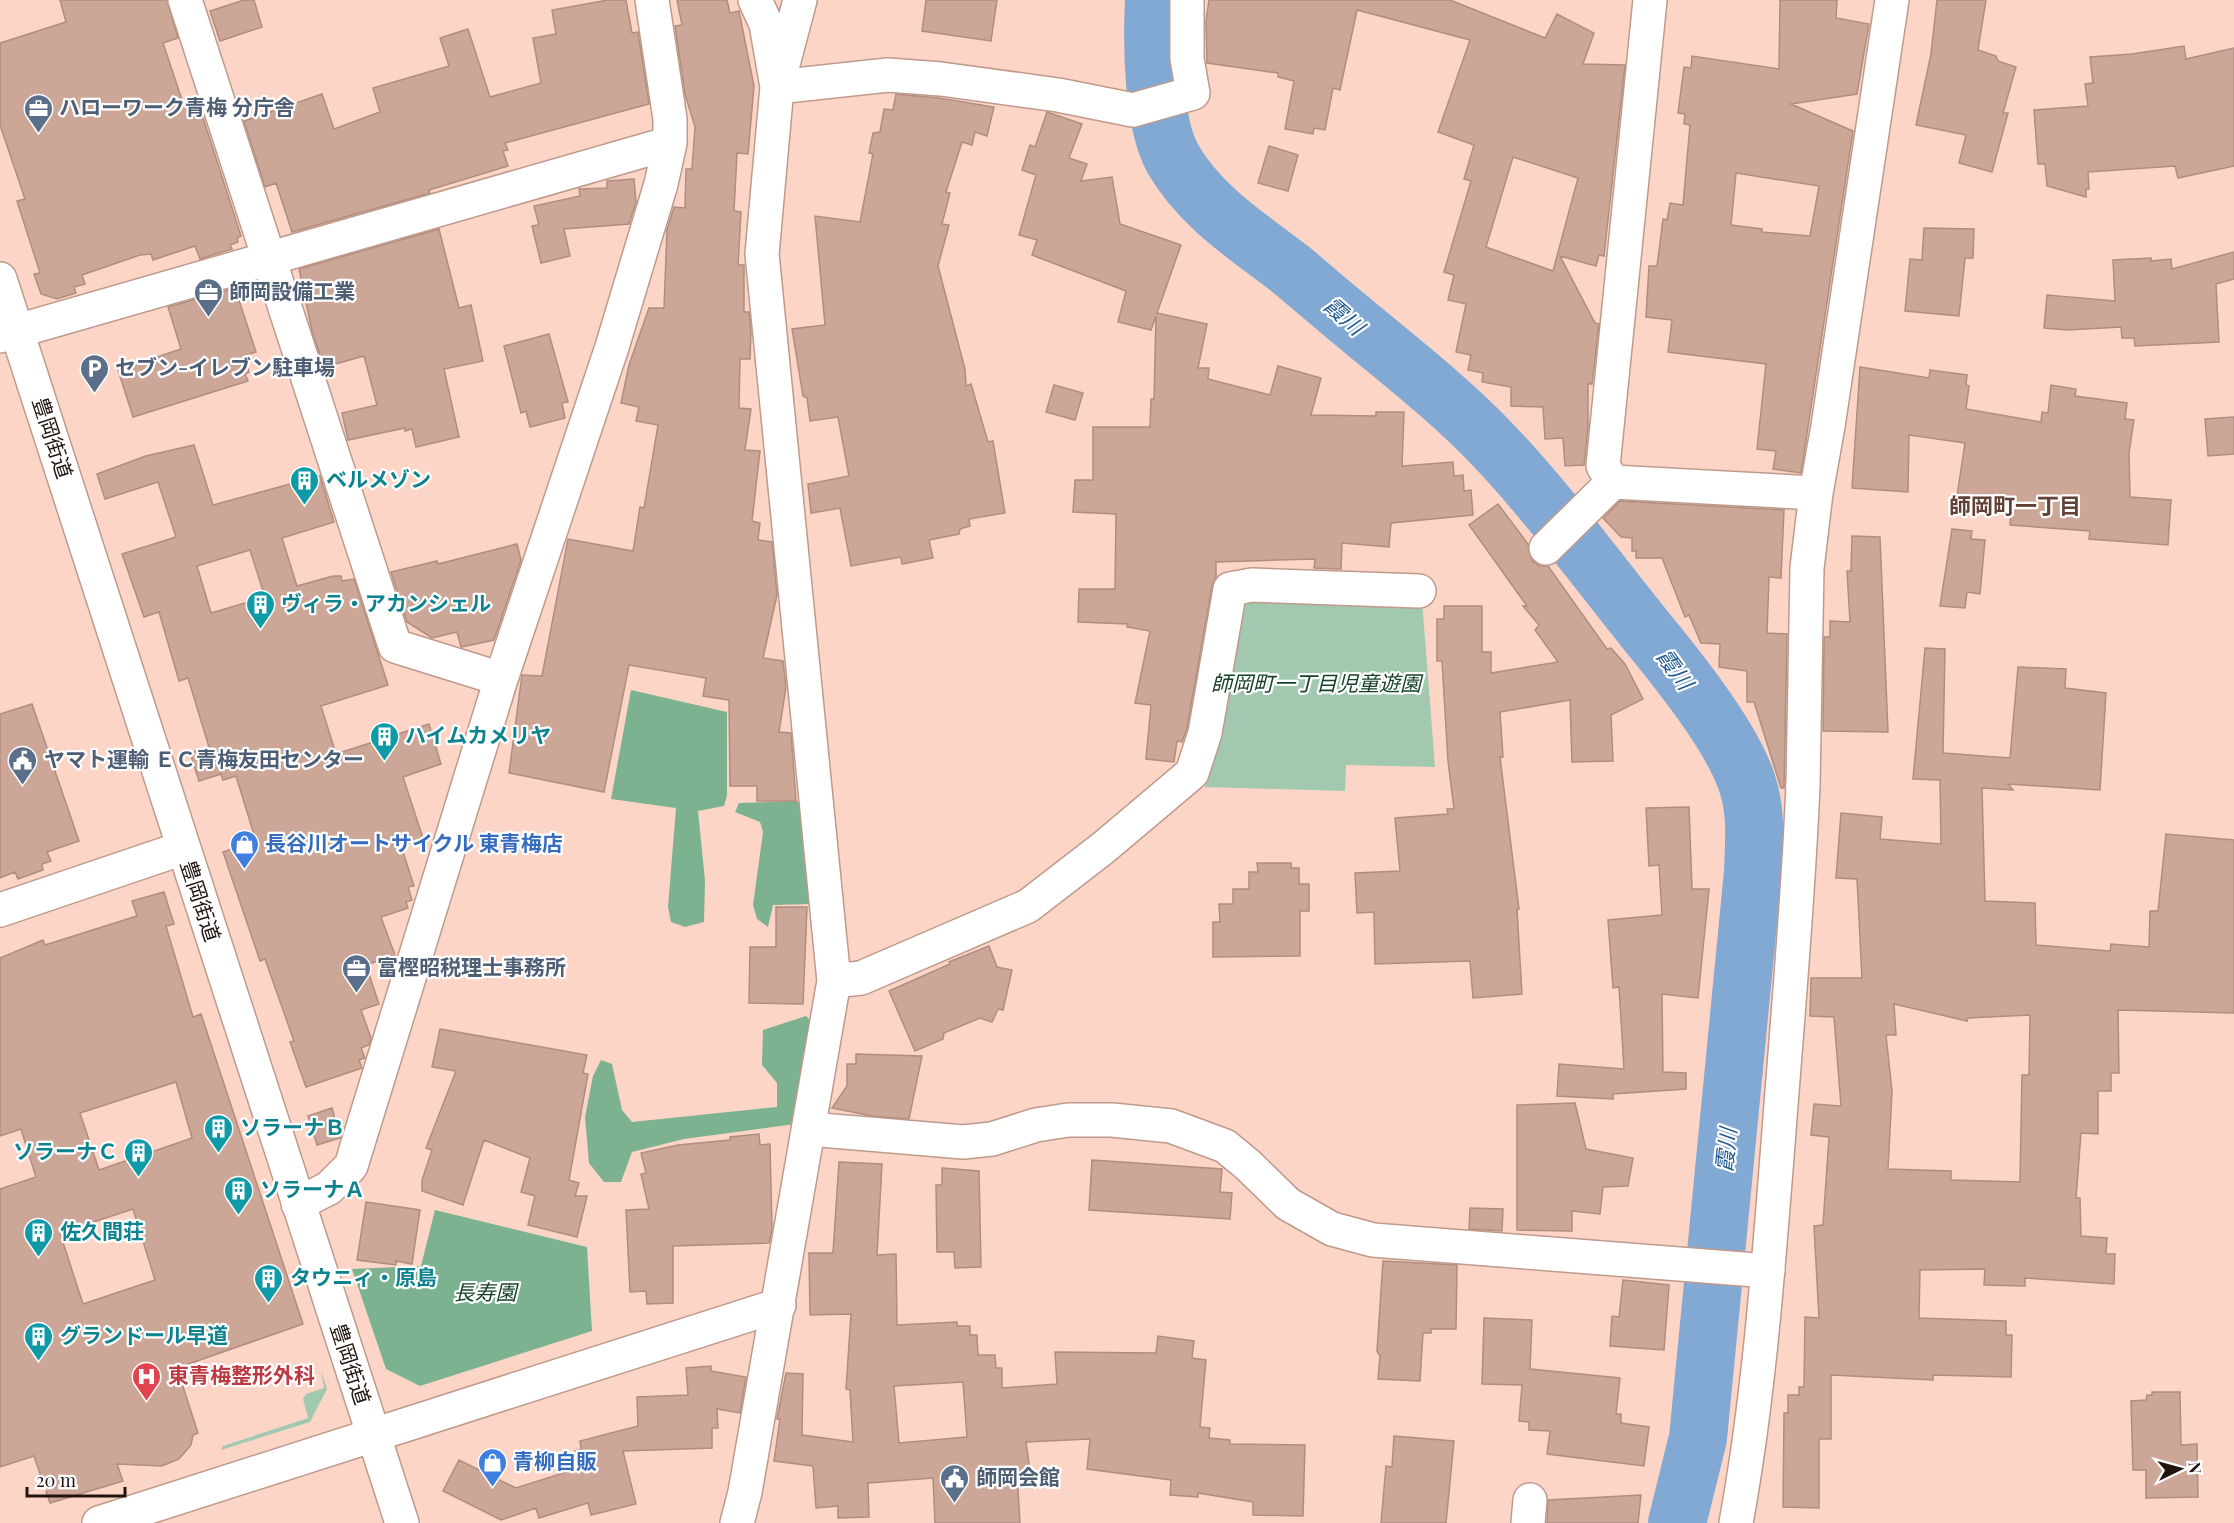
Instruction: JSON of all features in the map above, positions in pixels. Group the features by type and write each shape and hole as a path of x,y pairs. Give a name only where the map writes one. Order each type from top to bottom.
{"street":[{"path":"185,0 395,646 501,679"},
{"path":"298,1203 329,1188 351,1166 501,679 612,347 661,184 670,143 670,119 652,0"},
{"path":"754,0 766,24 777,87"},
{"path":"737,1523 746,1492 834,981 762,254 777,87 800,0"},
{"path":"777,87 888,75 941,79 1058,95 1133,110 1193,93 1186,59 1187,0"},
{"path":"1612,482 1603,466 1650,0"},
{"path":"1736,1523 1753,1423 1754,1269 1800,872 1805,614 1816,493 1892,0"},
{"path":"8,333 670,143"},
{"name":"豊岡街道","path":"0,279 8,333 183,848 402,1523"},
{"path":"1546,548 1612,482 1816,493"},
{"path":"834,981 861,978 1028,906 1095,855 1192,772 1205,733 1230,589 1252,585 1419,591"},
{"path":"0,910 183,848"},
{"path":"809,1129 963,1142 992,1139 1036,1125 1068,1120 1112,1120 1171,1126 1225,1146 1288,1204 1332,1229 1373,1240 1754,1269"},
{"path":"99,1523 779,1305"}],"green space":[{"name":"師岡町一丁目児童遊園","path":"1252,593 1422,600 1435,767 1346,765 1345,791 1205,787 1224,700 1239,604"},
{"path":"631,690 727,712 727,795 724,806 698,811 705,881 704,922 685,927 671,922 668,907 676,808 611,799"},
{"path":"803,801 813,904 773,905 768,927 757,919 753,905 763,832 760,822 735,812 739,803"},
{"path":"806,1016 812,1022 795,1124 684,1139 632,1152 621,1182 604,1182 589,1163 585,1117 593,1076 601,1060 612,1064 622,1110 632,1122 777,1107 777,1083 762,1065 763,1030"},
{"name":"長寿園","path":"435,1210 587,1247 592,1331 420,1386 386,1369 352,1269 421,1266"},
{"path":"321,1370 327,1389 310,1422 221,1450 223,1446 308,1418 303,1399 306,1394 324,1388"}],"building":[{"path":"60,0 167,0 178,38 163,43 183,103 197,99 241,236 237,238 238,242 230,245 232,249 200,259 195,246 153,260 151,254 140,255 82,275 85,284 74,287 76,293 57,299 41,294 34,274 40,273 17,201 25,199 0,125 0,43 66,22"},
{"path":"244,0 254,0 262,27 220,41 210,11"},
{"path":"608,0 626,0 632,33 638,32 649,104 505,143 508,150 503,151 508,166 429,190 430,193 292,232 276,183 265,187 244,121 322,94 334,129 380,112 373,88 449,66 440,38 468,29 490,97 541,83 533,38 556,34 552,10"},
{"path":"677,0 727,0 730,13 739,11 754,86 748,154 737,153 734,211 741,212 738,265 744,265 744,312 749,312 751,331 750,359 740,359 739,408 751,409 745,450 760,451 752,521 760,523 758,540 772,542 777,595 763,658 783,661 786,687 779,732 791,733 796,801 757,801 757,786 730,786 729,700 703,696 706,678 629,665 604,792 509,773 522,675 542,676 568,539 633,551 640,507 644,508 658,425 636,421 639,407 621,403 629,365 649,308 664,308 667,230 674,207 685,208 686,169 692,169 695,127 685,94 675,26 682,25"},
{"path":"926,0 997,0 991,41 922,31"},
{"path":"1209,0 1450,0 1545,38 1557,14 1594,33 1583,64 1625,65 1604,256 1599,255 1596,266 1560,256 1595,323 1599,324 1592,384 1588,384 1588,427 1584,465 1565,466 1563,438 1545,439 1543,407 1511,406 1511,387 1482,382 1483,373 1468,370 1471,355 1456,352 1466,304 1448,300 1454,275 1444,272 1471,181 1464,179 1474,145 1438,132 1470,40 1357,10 1340,90 1333,88 1325,130 1314,128 1313,134 1285,129 1294,81 1278,77 1278,73 1207,63 1206,21","holes":["1513,157 1578,178 1553,271 1486,247"]},
{"path":"1780,0 1837,0 1836,18 1869,24 1857,94 1791,104 1853,131 1801,473 1773,469 1776,451 1757,449 1766,364 1668,352 1672,320 1646,317 1649,266 1657,266 1663,219 1667,220 1670,203 1683,205 1690,125 1684,124 1685,114 1678,113 1684,67 1691,68 1692,56 1779,69","holes":["1736,173 1819,186 1810,236 1762,232 1762,229 1731,225"]},
{"path":"1937,0 1986,0 1978,50 1996,56 1998,61 2016,67 2003,113 2008,113 1992,172 1959,163 1966,135 1916,125 1931,54"},
{"path":"2184,46 2186,59 2234,48 2234,166 2178,178 2175,166 2088,172 2089,189 2086,189 2086,197 2047,186 2045,164 2038,164 2034,110 2088,106 2085,84 2093,83 2090,57 2132,54"},
{"path":"896,94 994,107 987,136 975,132 972,145 962,142 946,192 950,193 942,224 949,225 938,266 965,369 966,386 971,384 988,442 993,441 1005,513 969,519 970,526 960,529 959,534 929,540 933,558 902,564 901,557 851,566 840,508 811,513 808,484 849,476 838,417 810,421 807,398 803,396 792,329 825,325 815,216 860,222 873,154 869,153 873,133 880,132 884,109 893,110"},
{"path":"1047,112 1082,124 1069,158 1087,164 1081,181 1112,177 1120,224 1181,245 1157,313 1207,324 1198,368 1209,368 1208,379 1270,395 1278,366 1321,378 1311,415 1376,416 1376,412 1404,412 1402,466 1453,462 1454,476 1463,475 1464,491 1471,490 1473,515 1391,523 1389,547 1342,543 1341,569 1314,568 1315,559 1216,562 1216,577 1212,586 1187,728 1182,742 1177,741 1174,762 1146,759 1151,705 1135,703 1150,631 1127,627 1128,624 1078,622 1079,589 1115,589 1116,514 1073,512 1075,480 1093,480 1093,427 1150,427 1151,399 1154,399 1156,316 1151,330 1118,322 1126,291 1032,255 1037,240 1019,235 1036,175 1022,170 1030,145 1035,147"},
{"path":"1269,146 1298,155 1288,191 1258,183"},
{"path":"634,179 636,202 629,224 564,229 570,256 541,263 532,226 539,225 534,206 580,196 579,189 607,188 607,181"},
{"path":"1924,228 1974,229 1973,258 1965,258 1959,316 1905,311 1910,259 1922,260"},
{"path":"439,229 459,308 471,305 483,361 444,369 459,437 416,447 412,429 405,431 405,428 348,440 342,413 377,405 364,356 324,367 312,331 299,269"},
{"path":"2234,252 2234,279 2216,284 2219,342 2135,346 2134,338 2122,338 2121,327 2068,330 2044,328 2047,295 2115,301 2113,260 2171,259 2172,269"},
{"path":"235,288 256,352 244,356 249,372 245,374 248,381 133,417 118,370 181,349 168,307"},
{"path":"549,334 568,402 562,403 565,418 530,427 526,411 521,413 504,346"},
{"path":"1860,367 1929,378 1930,370 1967,375 1966,385 1969,386 1966,409 2041,422 2042,412 2048,413 2051,385 2076,389 2075,396 2127,403 2125,419 2134,420 2129,453 2130,497 2171,500 2168,545 2089,539 2090,531 2010,525 2012,501 1957,496 1965,443 1909,435 1908,492 1852,488"},
{"path":"1054,385 1083,393 1075,420 1046,412"},
{"path":"2234,417 2234,454 2208,456 2205,419"},
{"path":"194,445 213,505 320,476 334,522 282,538 297,586 333,576 341,576 342,581 354,579 388,685 321,706 336,754 429,724 441,764 403,777 423,838 401,846 414,886 408,887 412,900 406,902 408,908 381,917 395,955 366,965 379,1004 361,1010 371,1038 369,1045 361,1048 365,1058 359,1060 362,1068 306,1087 290,1042 294,1041 265,959 260,961 223,852 256,841 236,776 223,780 221,774 199,781 190,753 209,747 188,678 179,681 159,612 144,617 122,554 176,537 158,482 105,499 97,474 146,456","holes":["250,550 265,597 211,613 197,566"]},
{"path":"1620,501 1784,510 1781,578 1769,577 1767,633 1787,634 1784,788 1781,788 1754,702 1747,702 1747,671 1719,667 1720,644 1701,643 1689,615 1685,617 1662,558 1636,558 1636,551 1632,551 1632,538 1621,537 1603,518"},
{"path":"1498,504 1528,544 1532,561 1540,566 1548,566 1607,649 1611,648 1625,664 1643,699 1611,715 1613,761 1572,762 1570,700 1500,712 1503,757 1500,757 1519,909 1517,909 1522,994 1473,998 1470,961 1375,964 1374,912 1357,913 1355,873 1400,871 1395,818 1448,814 1447,809 1454,809 1448,761 1442,661 1437,661 1437,619 1444,619 1444,606 1482,606 1482,652 1491,652 1491,673 1558,662 1535,630 1539,625 1523,606 1527,606 1469,525"},
{"path":"1952,529 1972,531 1971,539 1985,540 1980,594 1967,592 1965,608 1940,606"},
{"path":"1852,536 1880,537 1888,732 1823,731 1824,637 1830,637 1830,621 1850,622 1847,571 1851,571"},
{"path":"517,544 521,560 494,640 461,647 457,632 432,638 407,622 391,572 437,561 438,564"},
{"path":"1925,648 1945,649 1943,753 2010,758 2018,667 2066,669 2065,688 2106,693 2100,790 2008,784 2013,790 1982,788 1985,901 2035,903 2036,945 2110,951 2111,944 2149,947 2150,911 2158,911 2166,834 2234,840 2234,1013 2118,1010 2119,1073 2111,1073 2111,1091 2098,1091 2098,1134 2081,1133 2076,1198 2080,1198 2081,1236 2107,1238 2106,1254 2115,1254 2114,1284 2025,1278 2025,1286 1984,1285 1985,1269 1920,1270 1919,1318 2006,1321 2006,1335 2012,1335 2011,1377 1933,1375 1933,1380 1831,1375 1831,1439 1819,1439 1819,1508 1783,1507 1784,1413 1788,1413 1788,1395 1799,1395 1799,1387 1804,1387 1805,1317 1819,1318 1814,1226 1823,1225 1829,1137 1811,1135 1814,1104 1841,1106 1834,1017 1810,1016 1811,978 1862,978 1857,879 1836,878 1841,813 1882,817 1880,839 1941,844 1940,780 1913,779","holes":["1894,1004 1967,1021 1968,1018 2030,1015 2029,1075 2022,1075 2020,1182 1951,1180 1951,1171 1888,1169 1892,1091 1886,1035 1896,1035"]},
{"path":"32,704 79,841 47,852 51,861 42,864 43,870 18,879 15,872 0,878 0,714"},
{"path":"1689,807 1692,889 1709,889 1698,998 1662,994 1663,1072 1686,1073 1686,1089 1613,1094 1613,1099 1557,1096 1559,1064 1624,1069 1619,987 1613,988 1608,920 1662,915 1659,865 1649,866 1646,808"},
{"path":"1257,863 1291,863 1291,868 1299,868 1299,884 1309,884 1309,911 1300,911 1300,956 1213,957 1213,922 1220,922 1219,904 1233,904 1233,889 1249,889 1249,872 1258,872"},
{"path":"164,892 174,924 166,926 193,1017 201,1014 303,1324 177,1368 198,1433 193,1435 191,1445 179,1459 162,1466 117,1464 123,1481 50,1503 34,1456 0,1467 0,1189 36,1177 21,1129 0,1136 0,958 43,940 45,945 137,916 132,901","holes":["176,1082 192,1138 99,1170 80,1113","133,1209 155,1280 83,1304 60,1233"]},
{"path":"776,907 807,907 803,1004 749,1003 750,947 776,947"},
{"path":"989,946 997,967 1012,970 1003,1010 998,1009 992,1022 980,1018 944,1033 943,1039 915,1051 889,991 950,964 949,962"},
{"path":"440,1029 587,1055 583,1073 588,1074 569,1180 579,1183 575,1196 587,1196 577,1237 528,1225 535,1196 521,1192 530,1158 484,1140 463,1205 422,1191 422,1180 432,1150 426,1148 456,1071 432,1067"},
{"path":"856,1054 922,1056 909,1119 872,1116 832,1108 847,1086 847,1064 856,1064"},
{"path":"1575,1103 1586,1149 1633,1158 1628,1186 1603,1187 1600,1214 1572,1211 1572,1231 1517,1230 1517,1105"},
{"path":"332,1108 340,1138 317,1145 308,1116"},
{"path":"759,1134 760,1145 770,1144 772,1230 769,1243 673,1246 673,1303 647,1304 646,1291 630,1292 626,1210 649,1209 641,1174 646,1173 641,1153 678,1145 730,1140 730,1137"},
{"path":"1092,1160 1222,1169 1220,1192 1232,1193 1230,1219 1089,1210"},
{"path":"839,1162 882,1164 877,1255 896,1254 897,1325 957,1322 957,1326 970,1326 970,1335 977,1335 978,1355 995,1355 996,1368 1002,1368 1002,1388 1057,1384 1055,1352 1156,1353 1158,1336 1194,1341 1192,1358 1206,1360 1200,1427 1210,1428 1209,1438 1230,1440 1230,1444 1305,1445 1303,1516 1253,1515 1253,1502 1198,1493 1198,1497 1170,1495 1171,1480 1087,1469 1090,1439 1026,1442 1030,1471 1017,1473 1020,1523 935,1523 933,1478 868,1483 869,1517 838,1518 838,1506 816,1508 813,1466 774,1461 780,1419 777,1419 786,1373 803,1374 802,1435 853,1442 850,1390 846,1389 851,1314 810,1315 809,1253 833,1253","holes":["963,1382 967,1437 899,1443 894,1386"]},
{"path":"942,1168 979,1171 981,1267 955,1268 954,1252 937,1252 936,1185 942,1185"},
{"path":"366,1202 420,1210 412,1264 396,1261 396,1265 357,1260"},
{"path":"1470,1208 1503,1209 1502,1231 1469,1229"},
{"path":"1383,1261 1457,1265 1456,1329 1431,1329 1431,1333 1423,1333 1420,1381 1378,1379 1380,1356 1377,1351"},
{"path":"1623,1280 1669,1285 1664,1350 1610,1346 1612,1316 1619,1317"},
{"path":"1484,1318 1532,1320 1530,1369 1620,1378 1616,1414 1621,1414 1621,1423 1649,1427 1644,1466 1547,1454 1550,1431 1529,1430 1529,1422 1519,1421 1522,1385 1482,1384"},
{"path":"711,1366 711,1371 746,1377 740,1413 717,1409 718,1428 712,1428 712,1448 623,1451 636,1504 591,1515 588,1503 539,1518 536,1508 501,1520 443,1491 459,1460 516,1488 579,1468 575,1451 581,1449 580,1441 638,1426 637,1397 688,1395 686,1368"},
{"path":"2152,1392 2180,1392 2181,1445 2197,1444 2198,1497 2146,1498 2146,1470 2133,1470 2131,1401 2146,1400 2147,1395 2152,1395"},
{"path":"1394,1436 1454,1441 1446,1523 1381,1523 1386,1466 1392,1467"},
{"path":"1641,1495 1638,1523 1547,1523 1548,1500"}],"waterway":[{"name":"霞川","path":"1154,0 1153,37 1157,103 1166,143 1184,176 1210,206 1289,268 1419,377 1477,429 1515,468 1686,681 1729,744 1747,783 1754,816 1753,872 1698,1438 1677,1523"}],"place":[{"name":"ハローワーク青梅 分庁舎","path":"38,134"},
{"name":"師岡設備工業","path":"208,318"},
{"name":"セブン-イレブン駐車場","path":"94,394"},
{"name":"ベルメゾン","path":"305,506"},
{"name":"ヴィラ・アカンシェル","path":"260,630"},
{"name":"ハイムカメリヤ","path":"384,762"},
{"name":"ヤマト運輸 ＥＣ青梅友田センター","path":"23,786"},
{"name":"長谷川オートサイクル 東青梅店","path":"244,870"},
{"name":"富樫昭税理士事務所","path":"356,994"},
{"name":"ソラーナＢ","path":"219,1154"},
{"name":"ソラーナＣ","path":"139,1178"},
{"name":"ソラーナＡ","path":"239,1216"},
{"name":"佐久間荘","path":"39,1258"},
{"name":"タウニィ・原島","path":"269,1304"},
{"name":"グランドール早道","path":"39,1362"},
{"name":"東青梅整形外科","path":"147,1402"},
{"name":"青柳自販","path":"492,1488"},
{"name":"師岡会館","path":"955,1504"}],"district":[{"name":"師岡町一丁目","path":"2015,506"}]}
